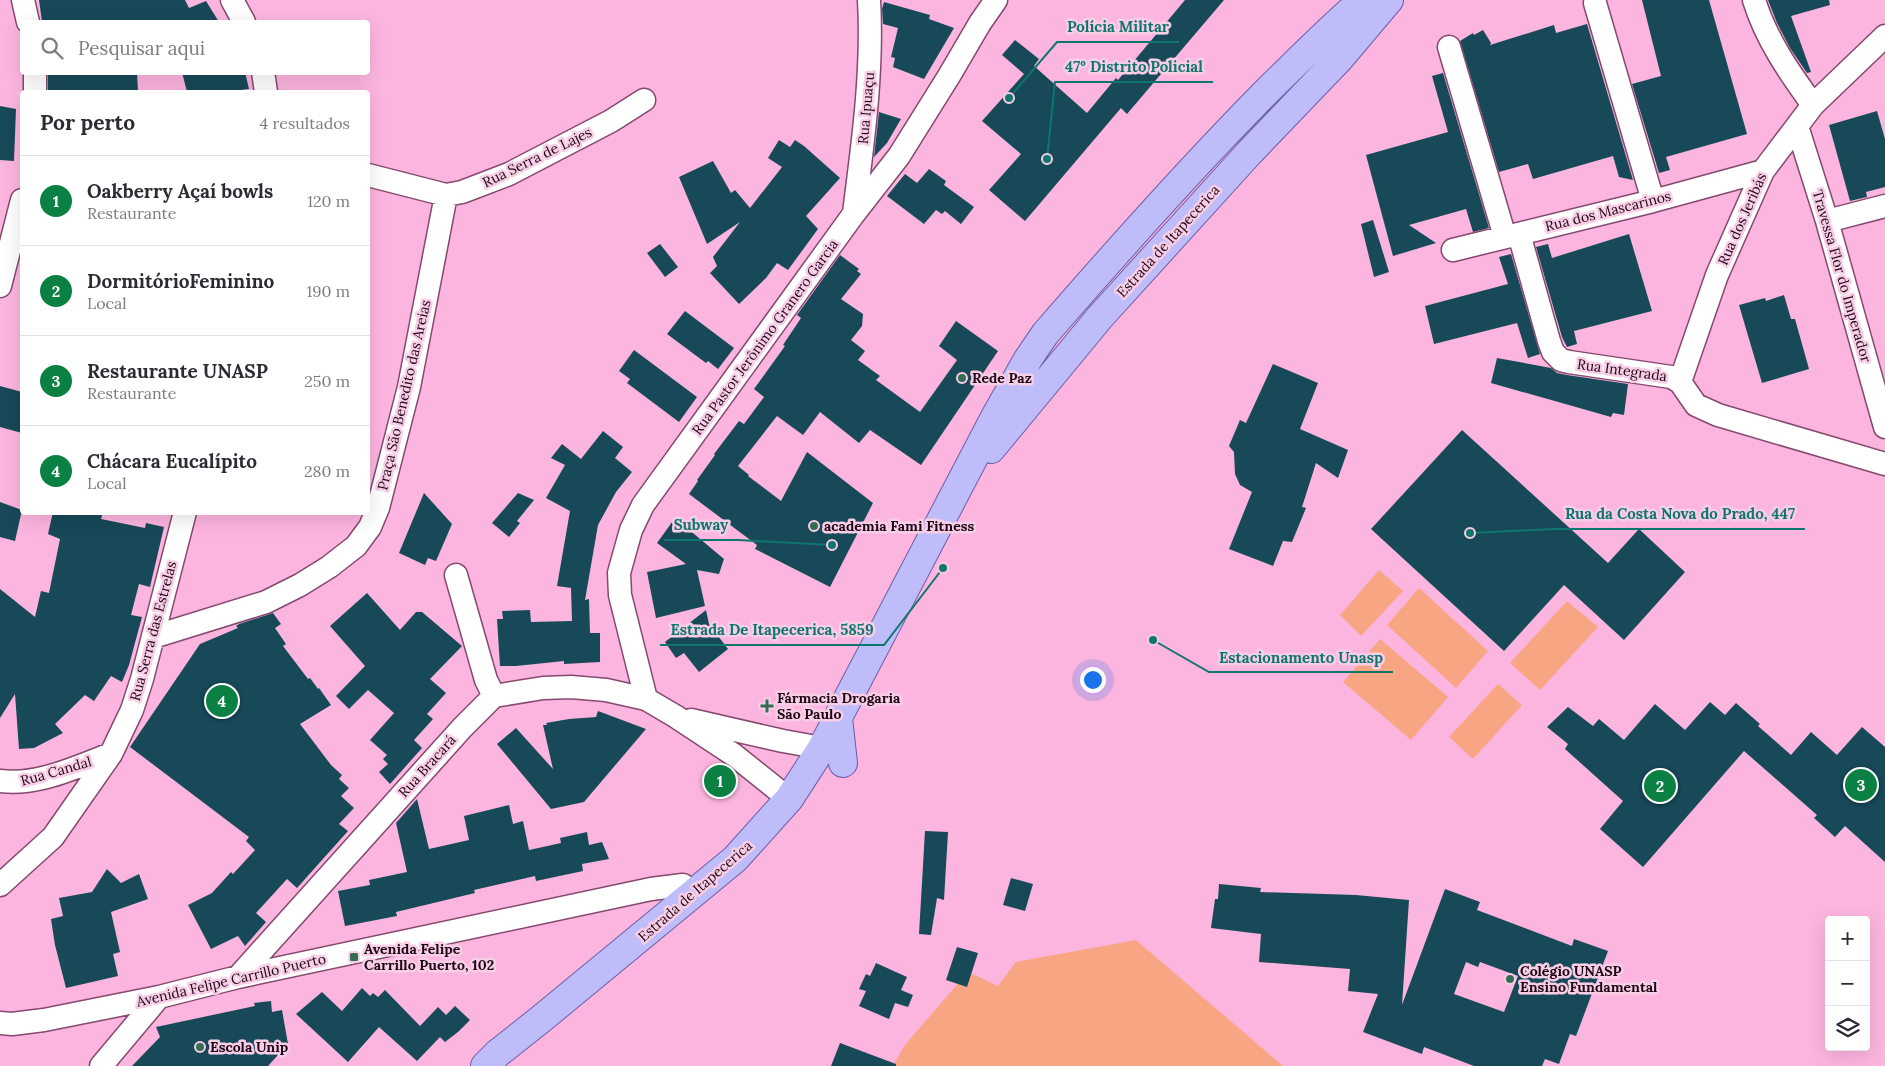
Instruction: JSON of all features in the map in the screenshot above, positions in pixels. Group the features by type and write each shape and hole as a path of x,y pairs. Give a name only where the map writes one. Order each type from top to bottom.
{"main road":[{"name":"Estrada de Itapecerica","path":"485,1066 498,1053 735,859 789,799 833,755 838,718 957,490 1100,318 1249,153 1340,58 1356,8 1388,0"}],"street":[{"path":"23,0 28,20"},
{"path":"232,0 243,20"},
{"name":"Rua Ipuaçu","path":"853,215 862,149 870,62 869,0"},
{"name":"Rua Pastor Jerônimo Granero Garcia","path":"646,699 620,595 619,573 631,530 643,505 853,215 910,142 980,23 996,0"},
{"path":"1754,0 1774,49 1813,105"},
{"path":"1595,3 1653,201"},
{"name":"Rua dos Jeribás","path":"1680,382 1717,275 1763,170 1813,105 1885,36"},
{"name":"Rua Integrada","path":"1449,47 1548,341 1553,352 1561,360 1589,366 1664,375 1680,382 1696,405 1718,415 1885,464"},
{"path":"34,75 35,90"},
{"path":"263,75 266,90"},
{"name":"Rua Serra de Lajes","path":"370,176 446,195 462,192 509,174 611,121 644,100"},
{"name":"Travessa Flor do Imperador","path":"1797,126 1827,221 1885,427"},
{"name":"Rua dos Mascarinos","path":"1453,250 1653,201 1763,170"},
{"name":"Praça São Benedito das Areias","path":"153,637 266,602 300,585 329,567 356,546 370,527 378,508 408,387 446,195"},
{"path":"1827,221 1885,206"},
{"path":"0,286 20,208"},
{"name":"Rua Serra das Estrelas","path":"0,885 53,838 111,754 132,710 184,515"},
{"path":"456,576 486,680 494,696 543,688 571,688 606,690 646,699 734,756 789,799"},
{"name":"Rua Bracará","path":"238,977 462,728 494,696"},
{"path":"675,716 783,741 833,755"},
{"name":"Rua Candal","path":"0,781 14,783 33,780 111,754"},
{"name":"Avenida Felipe Carrillo Puerto","path":"0,1023 12,1024 44,1020 159,997 238,977 651,889 682,885 694,894"},
{"path":"101,1066 159,997"}],"shaded area":[{"path":"1379,570 1403,591 1361,636 1340,615"},
{"path":"1419,588 1488,651 1456,688 1387,625"},
{"path":"1567,601 1598,627 1540,690 1510,663"},
{"path":"1380,639 1448,697 1411,740 1343,682"},
{"path":"1498,684 1522,705 1473,759 1449,737"},
{"path":"1136,940 1283,1066 893,1066 904,1046 968,972 998,986 1016,962"}],"building":[{"path":"39,0 185,0 189,8 206,1 218,20 42,20"},
{"path":"1185,0 1224,0 1127,114 1121,108 1025,221 989,190 1021,154 982,121 1024,74 1002,55 1015,40 1039,59 1034,66 1087,113 1116,78 1118,80"},
{"path":"1642,0 1709,0 1747,134 1666,157 1670,170 1659,173 1632,84 1661,76"},
{"path":"1768,0 1829,0 1830,5 1791,16 1811,72 1807,73 1790,48"},
{"path":"884,2 930,15 929,19 954,28 924,79 893,67 895,58 891,57 898,28 883,24 882,9"},
{"path":"1587,24 1633,180 1619,177 1613,156 1533,179 1528,164 1499,172 1460,41 1473,33 1474,35 1483,30 1491,43 1490,45 1554,25 1556,33"},
{"path":"1443,73 1489,228 1473,232 1466,209 1409,225 1436,243 1393,256 1366,155 1448,132 1432,76"},
{"path":"48,75 137,75 138,90 48,90"},
{"path":"183,75 246,75 249,89 240,90 186,90"},
{"path":"0,106 16,109 14,161 0,160"},
{"path":"1877,111 1885,139 1885,187 1866,192 1867,197 1850,201 1829,125"},
{"path":"879,112 901,119 887,143 874,157"},
{"path":"779,140 790,147 795,140 840,178 806,216 818,229 788,270 777,263 766,278 739,304 710,273 717,266 713,257 740,222 707,244 679,177 713,161 731,193 735,190 750,208 782,167 768,158"},
{"path":"929,169 946,181 944,185 974,207 961,224 945,211 942,214 936,210 924,224 887,196 905,174 917,183"},
{"path":"1373,220 1389,272 1374,277 1361,224"},
{"path":"1629,234 1652,311 1574,331 1577,344 1567,347 1562,337 1536,247 1548,244 1552,258"},
{"path":"660,244 678,267 665,277 647,253"},
{"path":"1511,254 1540,354 1528,358 1517,323 1434,344 1425,306 1508,284 1499,257"},
{"path":"840,255 859,269 857,271 861,274 841,299 863,314 862,326 851,340 865,351 858,360 880,376 876,380 920,412 957,360 939,346 956,321 998,351 921,465 870,430 859,443 820,412 803,435 777,416 738,466 781,501 807,452 873,503 830,587 755,549 757,545 689,494 714,454 739,421 744,424 764,397 754,389 785,346 783,345 801,318 797,315"},
{"path":"1784,295 1791,319 1795,319 1809,369 1762,383 1739,305 1765,298 1766,301"},
{"path":"685,311 734,348 718,369 708,361 706,363 667,334"},
{"path":"634,350 697,397 679,422 627,383 630,379 619,371"},
{"path":"1497,358 1551,368 1557,373 1567,375 1628,384 1624,415 1613,413 1611,417 1491,383"},
{"path":"1273,364 1318,383 1300,429 1348,450 1338,478 1316,463 1302,507 1306,508 1292,542 1283,541 1273,566 1229,549 1252,492 1240,485 1235,474 1234,452 1229,446 1240,420 1246,423"},
{"path":"0,386 20,391 20,432 0,427"},
{"path":"1462,430 1608,563 1639,529 1685,572 1624,640 1564,585 1504,651 1371,529"},
{"path":"603,431 623,447 615,458 632,472 616,492 598,525 585,600 589,599 590,633 600,633 600,662 564,664 564,661 500,666 497,619 503,619 502,611 530,610 531,622 572,621 571,588 557,586 570,511 546,498 565,465 551,458 562,444 581,459"},
{"path":"424,493 452,524 436,561 428,558 425,565 399,553"},
{"path":"518,493 534,500 517,521 520,523 509,537 492,523"},
{"path":"0,502 20,509 21,515 15,541 0,537"},
{"path":"52,515 102,515 101,519 145,528 146,523 164,527 150,587 139,584 131,615 142,617 129,665 122,682 111,676 94,701 85,695 55,724 63,733 34,748 19,749 15,694 0,718 0,589 35,617 41,591 49,593 60,539 48,534"},
{"path":"675,518 724,559 719,574 697,570 705,606 656,618 647,572 686,564 657,543"},
{"path":"367,593 400,630 416,612 422,612 462,646 430,679 446,693 427,714 433,719 414,740 422,748 390,784 379,772 388,764 383,759 387,755 370,740 394,713 368,690 349,709 336,696 365,666 330,626"},
{"path":"706,610 709,624 728,649 699,672 684,653 676,658 665,642"},
{"path":"273,613 281,624 275,628 286,644 283,646 331,705 300,724 331,765 342,775 339,779 349,788 341,796 354,808 339,824 348,831 297,888 287,879 256,913 266,922 245,946 238,936 211,949 188,905 212,893 255,850 246,841 249,837 130,747 200,644 238,628 236,626 239,624"},
{"path":"1710,702 1725,715 1736,703 1760,724 1758,726 1791,755 1811,732 1837,755 1862,727 1885,747 1885,862 1845,826 1835,837 1814,818 1817,815 1744,751 1643,867 1600,829 1623,801 1565,749 1568,744 1547,727 1568,707 1593,726 1599,719 1624,740 1655,704 1685,730"},
{"path":"598,711 646,729 584,802 551,809 497,744 516,728 553,769 543,725 569,719 596,717"},
{"path":"417,799 429,849 469,840 464,816 509,805 513,824 523,821 529,850 561,843 560,838 587,832 589,845 602,842 609,859 582,864 583,871 536,881 535,876 474,890 475,893 396,912 397,916 345,926 338,891 370,885 369,880 407,872 396,823"},
{"path":"925,831 948,832 944,900 937,898 931,935 919,934"},
{"path":"107,869 121,883 139,874 148,899 111,912 120,952 113,954 118,976 66,988 55,945 51,919 63,916 59,898 92,892"},
{"path":"1011,878 1033,884 1025,911 1003,905"},
{"path":"1219,884 1261,888 1260,892 1356,895 1409,900 1402,1005 1445,889 1480,902 1477,910 1572,946 1574,939 1608,951 1576,1036 1570,1034 1559,1064 1545,1059 1542,1066 1474,1066 1424,1047 1422,1054 1363,1032 1378,994 1348,991 1350,969 1259,962 1261,934 1211,928 1215,899 1218,899","holes":["1466,962 1478,967 1480,962 1518,976 1504,1012 1454,994"]},
{"path":"957,947 978,953 967,987 946,980"},
{"path":"876,963 907,977 901,990 913,995 908,1007 895,1003 889,1019 859,1006 866,991 859,989 866,974 870,976"},
{"path":"362,988 370,996 373,993 378,997 385,990 420,1026 438,1007 446,1015 455,1006 470,1020 445,1042 440,1037 417,1061 379,1027 348,1062 296,1014 322,992 342,1011"},
{"path":"271,1001 272,1012 282,1010 288,1044 268,1066 132,1066 160,1037 156,1027 255,1006 254,1003"},
{"path":"840,1043 896,1064 896,1066 831,1066"}],"place":[{"name":"Polícia Militar","path":"1009,98"},
{"name":"47º Distrito Policial","path":"1047,159"},
{"name":"Rede Paz","path":"962,378"},
{"name":"academia Fami Fitness","path":"814,526"},
{"name":"Rua da Costa Nova do Prado, 447","path":"1470,533"},
{"name":"Subway","path":"832,545"},
{"name":"Estrada De Itapecerica, 5859","path":"943,568"},
{"name":"Estacionamento Unasp","path":"1153,640"},
{"name":"Chácara Eucalípito","path":"222,701"},
{"name":"Fármacia Drogaria São Paulo","path":"767,706"},
{"name":"Oakberry Açaí bowls","path":"720,781"},
{"name":"Restaurante UNASP","path":"1861,785"},
{"name":"DormitórioFeminino","path":"1660,786"},
{"name":"Avenida Felipe Carrillo Puerto, 102","path":"354,957"},
{"name":"Colégio UNASP Ensino Fundamental","path":"1510,979"},
{"name":"Escola Unip","path":"200,1047"}]}
